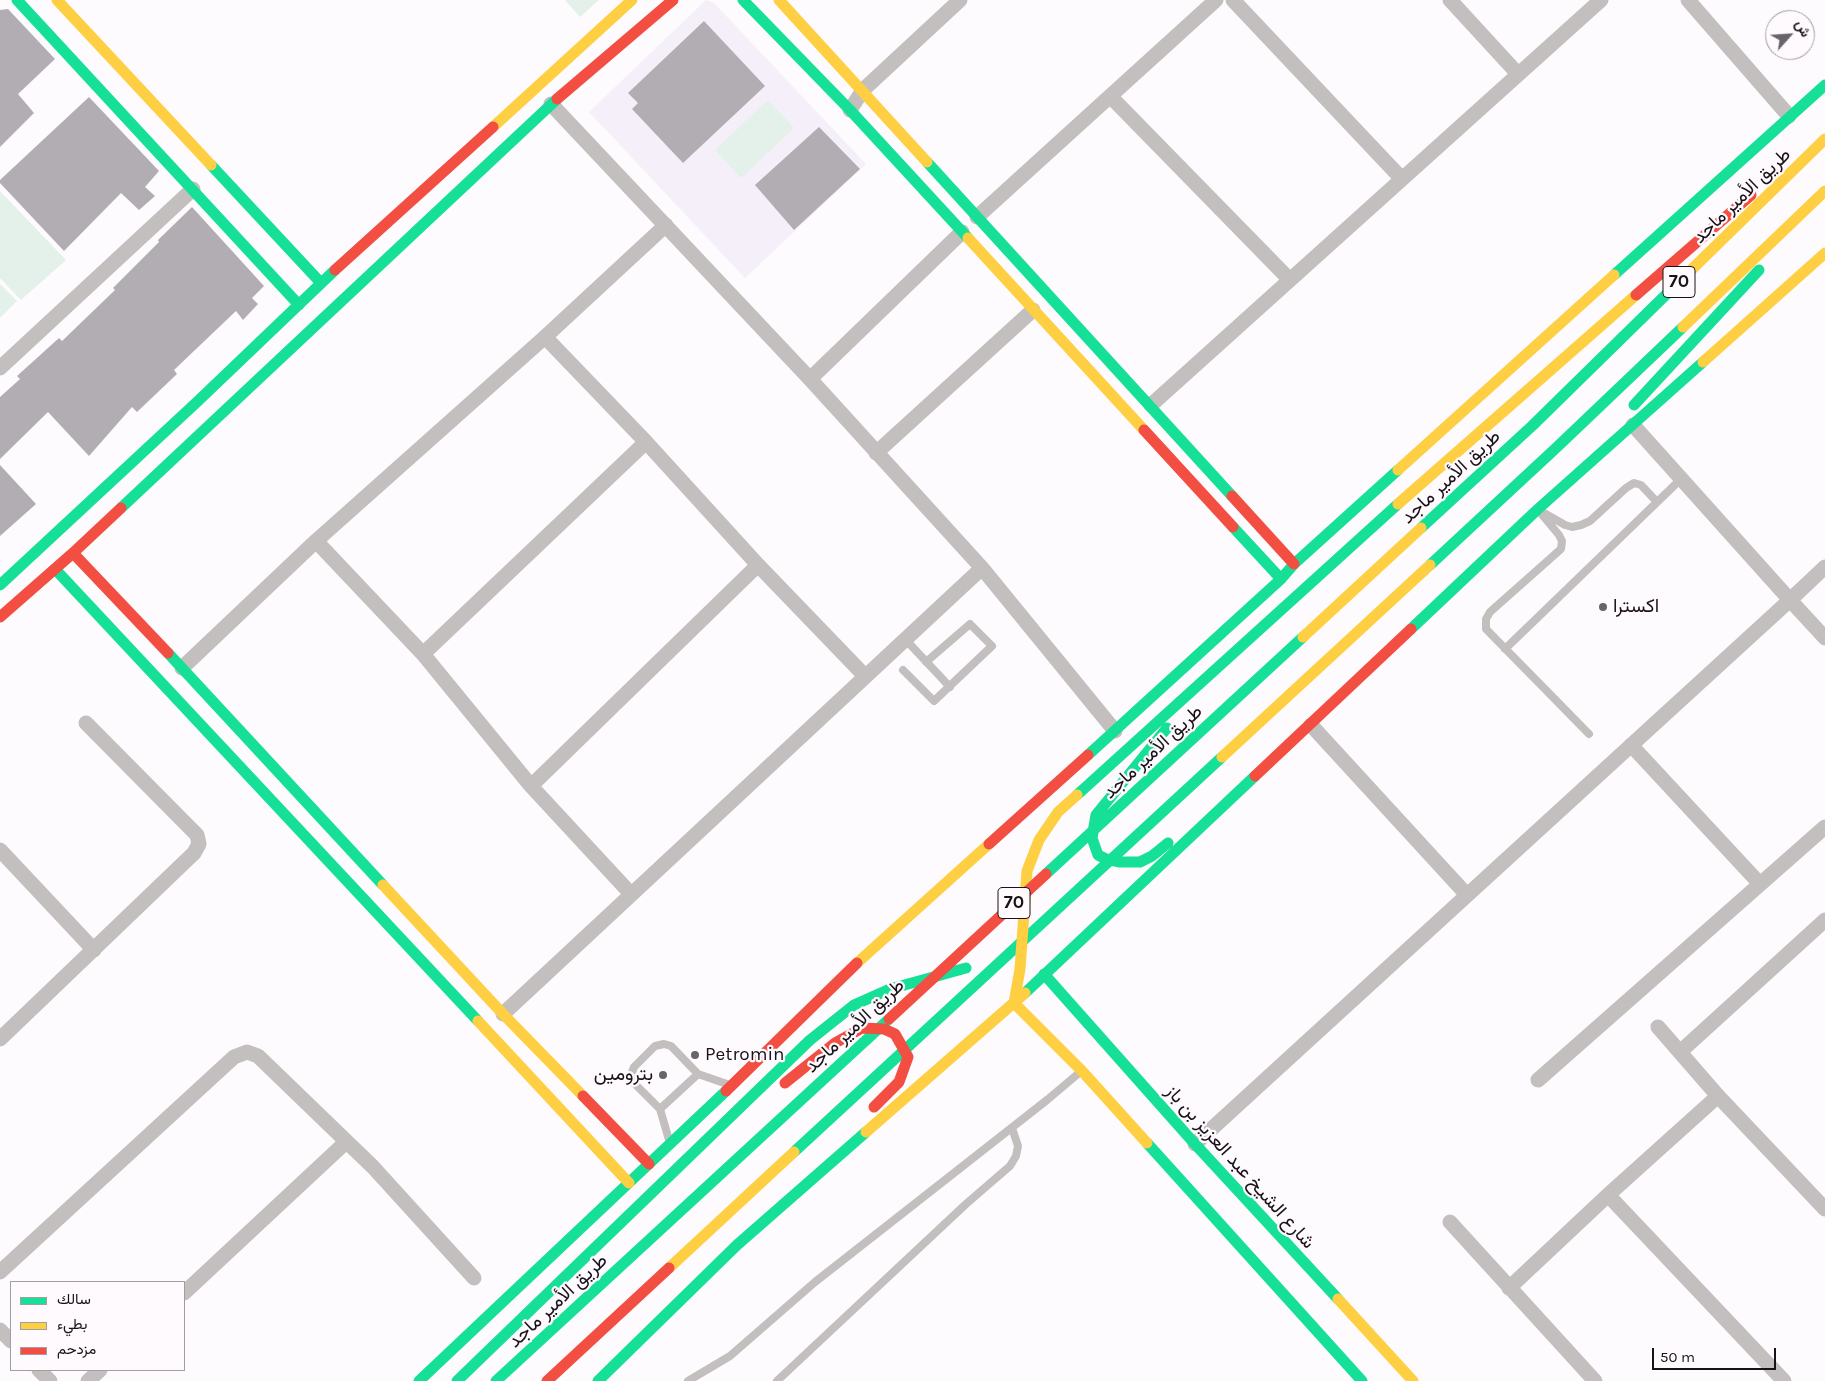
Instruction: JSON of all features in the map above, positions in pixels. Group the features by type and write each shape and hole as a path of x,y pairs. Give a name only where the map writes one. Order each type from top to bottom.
{"main road":[{"path":"17,0 299,306"},
{"path":"58,0 321,283"},
{"path":"0,617 73,553 206,411 321,283 632,0"},
{"path":"0,585 206,411 551,104 673,0"},
{"path":"743,0 850,110 1280,579"},
{"path":"779,0 1151,405 1294,564"},
{"path":"419,1381 732,1086 864,956 1115,731 1294,564 1825,85"},
{"path":"1014,1003 1020,970 1027,871 1039,840 1058,812 1455,452 1825,132"},
{"name":"طريق الأمير ماجد","path":"496,1381 1532,426 1825,139"},
{"name":"70","path":"547,1381 1556,448 1825,190"},
{"path":"1620,286 1704,194"},
{"path":"737,1245 1014,1003 1538,509 1625,421 1825,199"},
{"path":"1625,421 1825,254"},
{"path":"1455,452 1581,328"},
{"path":"73,553 182,668 329,844 630,1182"},
{"path":"55,569 329,844 503,1014 649,1164"},
{"path":"1223,661 1096,815 1092,838 1098,855 1120,862 1140,862 1152,856 1296,739"},
{"path":"919,970 966,968 1020,970 1044,974"},
{"path":"457,1381 810,1040 854,1005 890,990 966,968"},
{"name":"شارع الشيخ عبد العزيز بن باز","path":"1044,974 1195,1144 1412,1381"},
{"path":"1014,1003 1082,1071 1362,1381"},
{"path":"732,1086 830,1005"},
{"path":"679,1166 835,1043 862,1028 884,1029 895,1034 908,1057 898,1082 864,1117"},
{"path":"598,1381 850,1131"},
{"path":"448,1381 507,1332"}],"street":[{"path":"850,110 863,90 960,0"},
{"path":"977,217 1216,0"},
{"path":"1233,0 1402,179"},
{"path":"1450,0 1518,74"},
{"path":"1151,405 1601,0"},
{"path":"1688,0 1789,116"},
{"path":"1110,96 1290,280"},
{"path":"551,104 810,379 876,454 982,568 1115,731"},
{"path":"0,368 193,189"},
{"path":"182,668 316,540 545,337 666,225"},
{"path":"810,379 962,232"},
{"path":"876,454 1033,310"},
{"path":"545,337 646,442 758,565 865,676"},
{"path":"1625,421 1682,478 1825,638"},
{"path":"423,654 646,442"},
{"path":"316,540 423,654 531,786 631,894"},
{"path":"531,786 758,565"},
{"path":"1195,1144 1825,567"},
{"path":"503,1014 982,568"},
{"path":"0,1040 194,853 199,844 197,835 86,723"},
{"path":"1311,725 1467,895"},
{"path":"1631,745 1760,884"},
{"path":"1538,1080 1825,827"},
{"path":"0,850 94,950"},
{"path":"1680,1052 1825,920"},
{"path":"1658,1027 1718,1096 1824,1205"},
{"path":"0,1272 234,1057 247,1052 258,1056 346,1142 474,1278"},
{"path":"1510,1288 1608,1195 1718,1096"},
{"path":"185,1292 346,1142"},
{"path":"1608,1195 1784,1381"},
{"path":"1450,1222 1595,1381"},
{"path":"0,1330 10,1340"},
{"path":"40,1371 50,1381"},
{"path":"88,1381 99,1371"}],"lane":[{"path":"1506,649 1682,478"},
{"path":"1538,509 1565,525 1572,527 1581,525 1590,521 1634,483 1641,484 1657,502"},
{"path":"1538,509 1559,535 1562,542 1561,549 1490,612 1486,619 1486,629 1589,734"},
{"path":"903,670 934,700 992,649 992,644 970,624 926,662"},
{"path":"905,639 950,686"},
{"path":"670,1144 660,1109 635,1084 631,1075 634,1067 655,1046 664,1044 671,1046 698,1074 732,1086"},
{"path":"688,1381 730,1356 815,1282 1082,1071"},
{"path":"660,1109 698,1074"},
{"path":"776,1381 1010,1166 1016,1156 1018,1146 1012,1128"}],"shaded area":[{"path":"565,0 599,0 580,17"},
{"path":"706,0 714,3 866,164 745,278 589,112"},
{"path":"768,100 794,128 741,178 715,150"},
{"path":"0,191 66,260 21,300 0,278"},
{"path":"0,284 17,301 0,318"}],"building":[{"path":"8,9 55,59 18,94 34,113 0,147 0,10"},
{"path":"704,21 765,86 683,163 632,109 638,103 628,93"},
{"path":"89,97 159,171 145,187 155,196 139,210 121,193 64,251 0,183 0,180"},
{"path":"819,127 860,169 794,230 755,185"},
{"path":"192,207 264,286 252,298 258,304 243,320 236,311 174,370 177,374 137,412 132,407 89,456 48,412 0,459 0,397 20,379 17,376 59,338 62,341 115,290 113,288"},
{"path":"0,465 36,504 0,536"}],"traffic: fast":[{"path":"17,0 299,305"},
{"path":"743,0 850,110 968,238"},
{"path":"1614,275 1825,85"},
{"path":"121,508 557,99"},
{"path":"927,162 1232,496"},
{"path":"211,165 321,283"},
{"path":"0,585 198,401 335,270"},
{"path":"1634,405 1759,270"},
{"path":"1421,528 1532,426 1684,277"},
{"path":"1430,565 1683,327"},
{"path":"1411,629 1538,509 1703,362"},
{"path":"1088,755 1398,470"},
{"path":"1077,795 1398,504"},
{"path":"1233,527 1281,579"},
{"path":"55,569 478,1021"},
{"path":"1046,874 1303,637"},
{"path":"168,653 383,885"},
{"path":"1167,728 1096,815 1092,838 1098,855 1120,862 1140,862 1152,856 1168,843"},
{"path":"794,1152 1222,757"},
{"path":"1025,993 1255,776"},
{"path":"457,1381 810,1040 854,1005 890,989 966,968"},
{"path":"1044,974 1195,1144 1338,1299"},
{"path":"496,1381 889,1019"},
{"path":"419,1381 726,1091"},
{"path":"598,1381 737,1245 866,1132"},
{"path":"1147,1143 1362,1381"}],"traffic: slow":[{"path":"57,0 211,165"},
{"path":"493,127 632,0"},
{"path":"779,0 927,162"},
{"path":"1684,277 1825,139"},
{"path":"1683,327 1825,191"},
{"path":"968,238 1144,430"},
{"path":"1703,362 1825,253"},
{"path":"1398,470 1614,275"},
{"path":"1398,504 1636,295"},
{"path":"1303,637 1421,528"},
{"path":"1222,757 1430,565"},
{"path":"1014,1003 1020,969 1027,871 1039,840 1058,812 1077,795"},
{"path":"857,963 989,844"},
{"path":"383,885 503,1014 583,1096"},
{"path":"866,1132 1025,993"},
{"path":"1014,1003 1082,1071 1147,1143"},
{"path":"478,1021 629,1183"},
{"path":"669,1268 794,1152"},
{"path":"1338,1299 1413,1381"}],"traffic: jam":[{"path":"557,99 673,0"},
{"path":"335,270 493,127"},
{"path":"1636,295 1751,195"},
{"path":"1144,430 1233,527"},
{"path":"1232,496 1294,564"},
{"path":"0,617 121,508"},
{"path":"73,553 168,653"},
{"path":"1255,776 1411,629"},
{"path":"989,844 1088,755"},
{"path":"889,1019 1046,874"},
{"path":"726,1091 857,963"},
{"path":"785,1083 835,1043 862,1028 884,1029 895,1034 908,1057 899,1082 874,1107"},
{"path":"583,1096 649,1164"},
{"path":"547,1381 669,1268"}],"place":[{"name":"اكسترا","path":"1603,607"},
{"name":"Petromin","path":"695,1055"},
{"name":"بترومين","path":"663,1075"}]}
